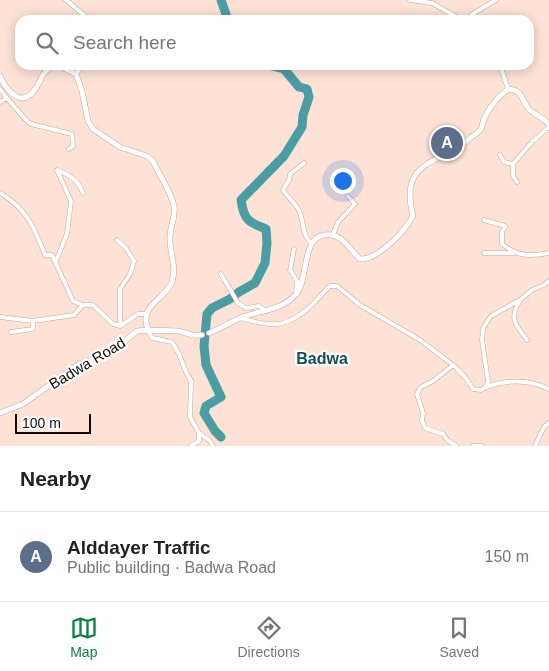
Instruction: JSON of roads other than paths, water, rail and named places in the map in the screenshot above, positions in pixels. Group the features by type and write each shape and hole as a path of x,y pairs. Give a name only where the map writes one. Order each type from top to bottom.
{"street":[{"path":"66,0 84,15"},
{"path":"410,0 432,3 453,15"},
{"path":"471,15 496,0"},
{"path":"0,76 9,92 14,96 20,97 31,95 43,72 46,70"},
{"path":"68,70 76,74 82,91 88,121 93,129 120,147 147,156 153,161 174,206 174,220 170,239 174,261 172,283 154,301 147,314 145,323 152,338 172,342 179,354 186,372 192,381 190,417 199,433 209,440 213,446"},
{"path":"76,74 79,70"},
{"path":"502,70 508,89"},
{"path":"0,89 31,124 72,134 73,146 69,149"},
{"path":"296,294 303,280 312,242 317,237 333,235 341,239 360,259 367,259 381,252 409,224 413,216 410,190 411,182 416,172 427,163 459,147 480,129 493,102 508,89 515,89 521,94 528,108 549,125 513,164 513,176 518,182"},
{"path":"0,102 7,98"},
{"path":"500,154 504,162 513,164"},
{"path":"304,163 290,174 283,190 288,199 296,206 300,214 304,233 307,239 312,242"},
{"path":"56,261 67,234 71,201 57,170 76,181 81,186 83,193"},
{"path":"0,193 24,212 31,221 45,255 52,255 56,261 73,301 83,305 92,304 113,324 120,326 138,314 147,314"},
{"path":"333,235 338,222 355,204 348,196"},
{"path":"484,220 505,226 502,232 502,244 514,253"},
{"path":"117,240 126,248 134,261 130,274 120,289 120,326"},
{"path":"294,249 290,270 297,281 296,294"},
{"path":"484,253 549,253"},
{"path":"220,274 238,303 246,308 259,306 266,310"},
{"path":"486,387 488,381 482,340 483,328 491,316 520,300 532,290 548,283"},
{"path":"240,318 272,325 291,321 304,312 330,286 337,286 360,305 420,340 466,378 473,389 481,390 503,381 528,381 549,389"},
{"name":"Badwa Road","path":"0,413 23,404 79,364 100,358 137,331 179,331 195,337 209,333 240,318 288,302 296,294"},
{"path":"520,300 513,319 527,340"},
{"path":"0,317 33,321 74,315 83,305"},
{"path":"11,332 33,329 33,321"},
{"path":"453,366 433,382 421,387 417,394 424,413 422,420 425,428 443,434 446,440 456,446"},
{"path":"535,446 544,427 549,423"},
{"path":"191,446 199,441 199,433"},
{"path":"473,446 482,446"}],"waterway":[{"path":"221,0 226,15"},
{"path":"221,437 204,413 206,406 221,397 206,365 204,346 207,314 212,308 255,283 265,263 266,229 251,222 245,216 241,200 284,156 302,127 303,115 309,97 307,89 299,87 285,70"}],"place":[{"name":"Alddayer Traffic","path":"447,143"}],"district":[{"name":"Badwa","path":"322,358"}]}
